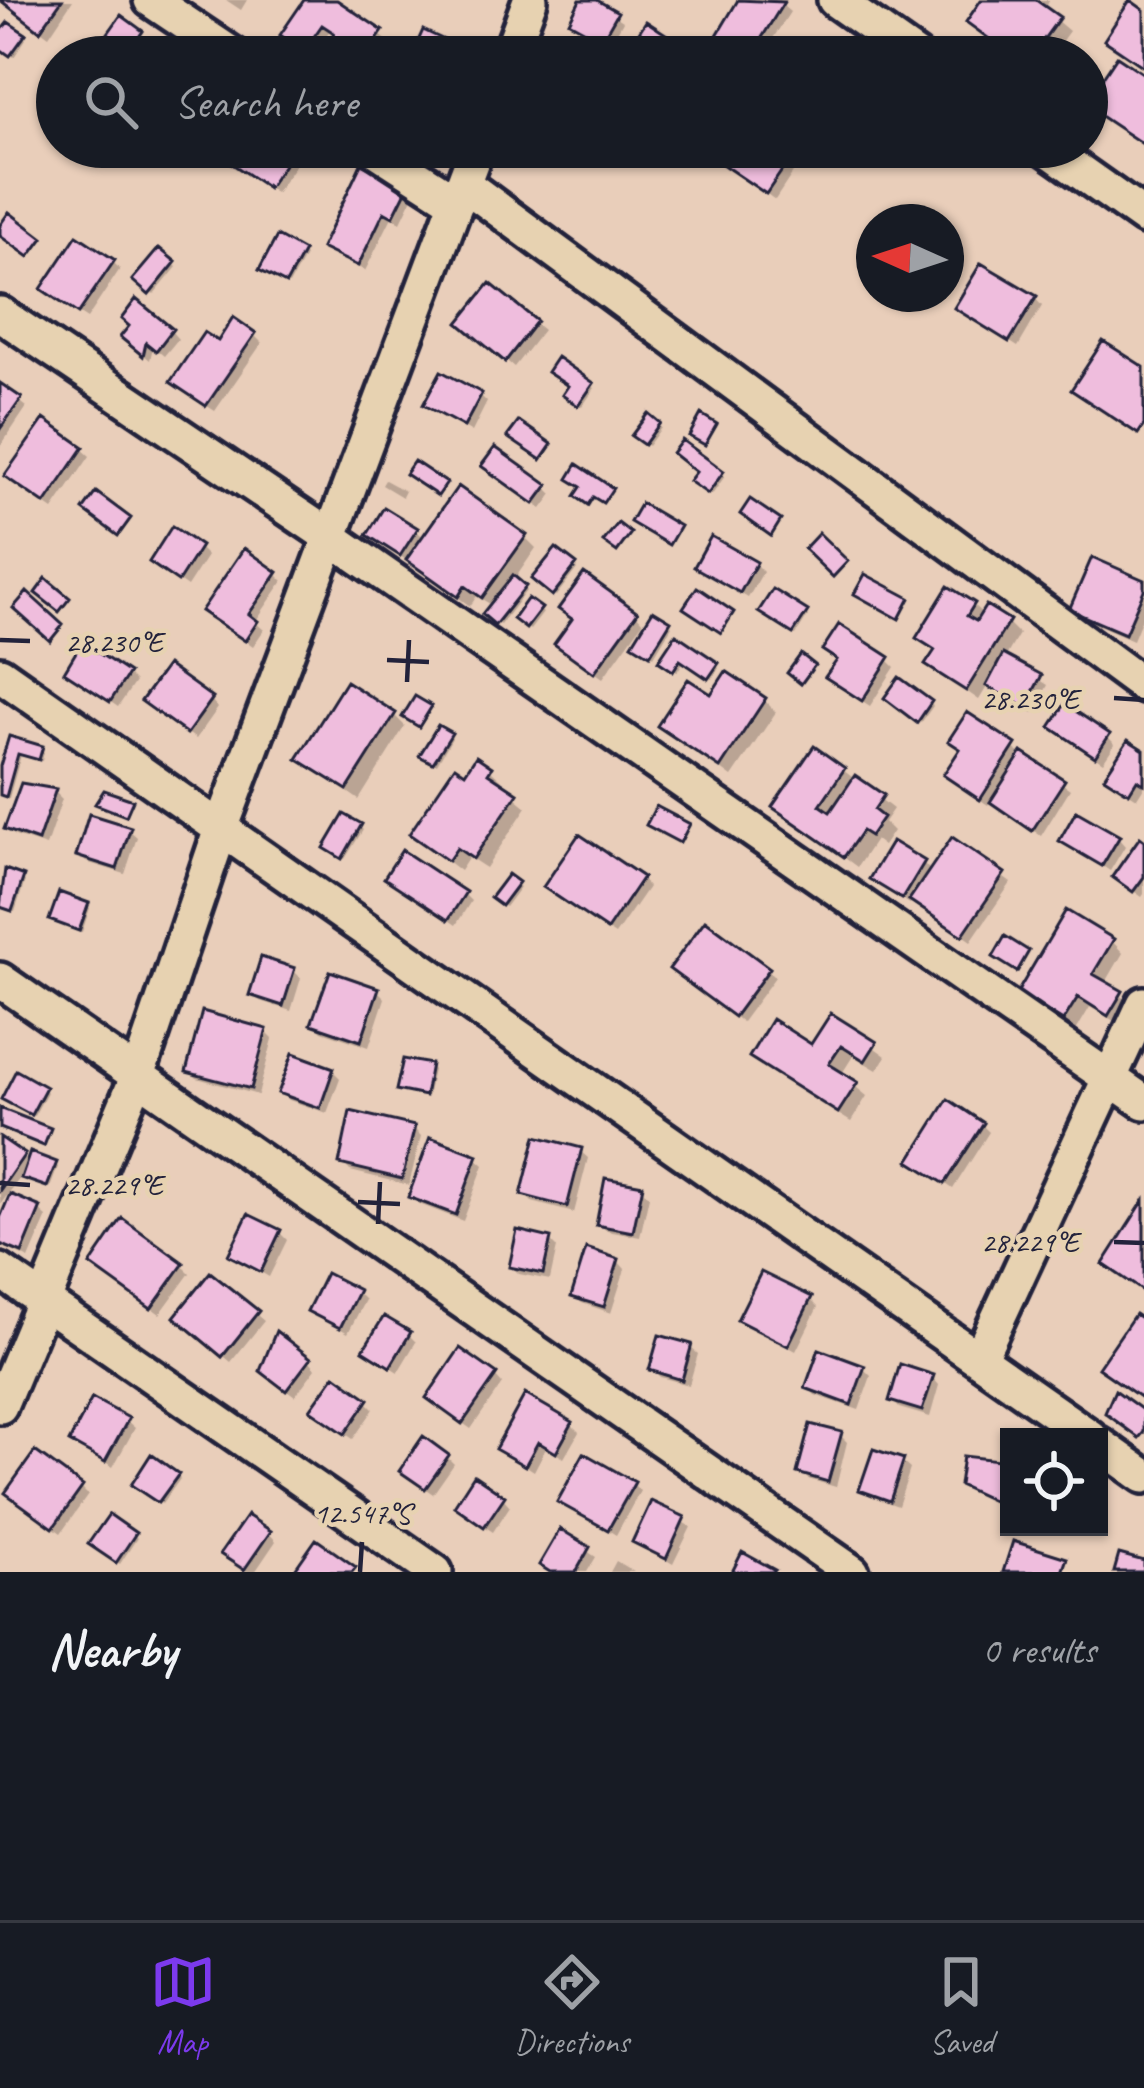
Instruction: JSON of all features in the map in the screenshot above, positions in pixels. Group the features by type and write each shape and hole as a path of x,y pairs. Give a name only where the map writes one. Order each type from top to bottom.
{"street":[{"path":"151,0 205,36"},
{"path":"517,36 530,0"},
{"path":"836,0 887,36"},
{"path":"413,168 461,193 1144,686"},
{"path":"0,1406 138,1075 221,826 470,168"},
{"path":"1075,168 1144,217"},
{"path":"0,314 1144,1102"},
{"path":"0,674 1078,1428"},
{"path":"0,980 852,1572"},
{"path":"980,1357 1144,1004"},
{"path":"0,1271 435,1572"},
{"path":"1108,1450 1144,1476"}],"building":[{"path":"0,0 62,0 40,31"},
{"path":"304,0 337,0 383,31 380,36 332,36 322,25 314,36 280,35"},
{"path":"580,0 597,0 618,12 604,36 569,22"},
{"path":"738,0 784,2 763,36 717,36"},
{"path":"981,0 1036,0 1060,17 1046,36 985,36 966,22"},
{"path":"1130,0 1144,10 1144,67 1108,43 1107,36"},
{"path":"121,15 143,31 140,36 106,36"},
{"path":"646,21 669,36 636,36"},
{"path":"8,22 26,34 10,56 0,49 0,32"},
{"path":"1117,56 1144,74 1144,145 1108,121 1108,70"},
{"path":"238,168 282,168 268,188"},
{"path":"359,168 369,168 408,187 393,217 384,212 358,266 321,248"},
{"path":"728,168 784,168 766,194"},
{"path":"9,212 43,238 29,257 0,236 0,225"},
{"path":"77,235 115,260 78,314 41,289"},
{"path":"277,236 304,251 286,284 259,270"},
{"path":"159,248 176,262 149,295 132,280"},
{"path":"981,263 1037,296 1009,342 960,312 964,291"},
{"path":"490,283 537,321 505,362 458,323"},
{"path":"136,299 173,329 156,351 146,343 143,356 120,337 129,326 121,319"},
{"path":"233,317 256,333 206,406 170,382 204,332 218,341"},
{"path":"1103,341 1144,367 1144,425 1138,434 1071,390"},
{"path":"557,357 594,383 578,406 562,395 568,386 547,372"},
{"path":"441,371 482,393 464,427 423,405"},
{"path":"0,383 22,398 0,429"},
{"path":"648,413 660,423 644,445 631,436"},
{"path":"701,414 717,424 705,445 689,436"},
{"path":"44,419 84,447 45,504 4,476"},
{"path":"519,421 552,444 541,460 507,437"},
{"path":"682,440 724,471 708,494 689,481 696,472 672,453"},
{"path":"495,447 548,485 534,504 481,466"},
{"path":"414,461 447,483 438,496 405,474"},
{"path":"577,464 613,488 603,503 593,497 588,505 575,496 581,487 568,479"},
{"path":"458,486 527,535 482,598 465,586 458,597 406,560"},
{"path":"96,492 131,518 118,536 83,510"},
{"path":"750,499 781,520 771,536 740,514"},
{"path":"641,503 680,526 669,545 630,522"},
{"path":"384,507 418,528 400,556 367,535"},
{"path":"618,523 631,533 617,552 603,542"},
{"path":"172,526 201,546 178,582 149,562"},
{"path":"819,533 848,561 833,577 804,549"},
{"path":"711,536 757,562 740,593 694,567"},
{"path":"244,548 278,572 249,614 258,621 245,641 201,611"},
{"path":"556,548 577,564 552,596 531,579"},
{"path":"1092,557 1144,580 1125,634 1069,610"},
{"path":"584,573 638,612 594,673 554,644 572,619 558,609"},
{"path":"865,574 910,598 899,619 854,594"},
{"path":"513,575 526,586 495,625 482,614"},
{"path":"46,578 70,598 59,612 35,593"},
{"path":"948,586 975,603 967,616 976,621 986,605 1010,620 966,691 925,665 935,650 916,638"},
{"path":"697,587 734,612 721,633 683,608"},
{"path":"773,589 808,611 793,634 758,612"},
{"path":"27,592 63,625 50,641 13,608"},
{"path":"528,598 542,608 526,629 513,619"},
{"path":"653,610 671,621 650,655 632,644"},
{"path":"839,624 890,657 862,701 825,677 837,660 822,650"},
{"path":"676,634 719,663 708,679 680,660 673,671 658,661"},
{"path":"82,642 129,673 110,702 64,672"},
{"path":"801,654 815,665 801,684 787,673"},
{"path":"1003,654 1042,675 1025,707 986,686"},
{"path":"167,665 213,698 187,734 141,701"},
{"path":"726,671 766,698 720,768 657,726 688,679 711,694"},
{"path":"899,677 932,701 917,723 884,698"},
{"path":"346,681 396,713 347,790 297,759"},
{"path":"415,696 432,706 419,727 402,717"},
{"path":"1065,704 1110,734 1095,757 1050,727"},
{"path":"967,712 1016,744 980,800 943,775 960,749 948,741"},
{"path":"438,725 452,733 433,763 419,756"},
{"path":"9,736 43,746 39,760 18,754 6,797 0,795 0,766"},
{"path":"1128,740 1144,750 1144,784 1137,780 1129,793 1104,777"},
{"path":"814,746 845,768 820,805 830,812 855,775 884,795 874,810 883,817 870,836 862,831 844,857 772,807"},
{"path":"1022,752 1065,780 1032,831 990,802"},
{"path":"476,756 492,767 488,773 518,793 473,859 457,848 448,861 409,834 455,766 465,773"},
{"path":"21,783 56,789 38,841 4,829"},
{"path":"104,790 133,800 126,816 95,804"},
{"path":"656,806 690,824 680,843 646,825"},
{"path":"1076,811 1120,836 1102,866 1059,841"},
{"path":"89,814 131,827 117,869 76,856"},
{"path":"344,814 362,824 342,859 324,848"},
{"path":"579,834 643,877 607,930 543,887"},
{"path":"952,837 1005,873 962,936 909,900"},
{"path":"1140,837 1144,840 1144,877 1133,892 1112,877"},
{"path":"892,841 925,861 902,899 869,879"},
{"path":"402,850 466,892 448,920 384,878"},
{"path":"5,869 24,876 12,911 0,907"},
{"path":"508,874 519,882 501,906 490,898"},
{"path":"59,892 89,903 79,931 49,920"},
{"path":"1066,910 1114,939 1093,974 1123,991 1108,1016 1078,997 1063,1021 1017,993"},
{"path":"705,920 770,968 734,1017 669,969"},
{"path":"1005,936 1029,951 1017,972 993,957"},
{"path":"261,957 295,968 283,1006 249,995"},
{"path":"330,971 379,988 361,1041 311,1024"},
{"path":"202,1011 267,1029 251,1089 186,1072"},
{"path":"831,1013 877,1042 865,1061 841,1046 829,1064 858,1082 838,1113 749,1057 772,1019 811,1044"},
{"path":"293,1053 334,1068 320,1108 278,1093"},
{"path":"403,1059 431,1064 425,1096 396,1090"},
{"path":"16,1070 46,1087 31,1115 1,1099"},
{"path":"948,1099 984,1123 945,1184 909,1161"},
{"path":"0,1108 51,1128 44,1146 0,1128"},
{"path":"350,1111 415,1126 402,1179 339,1164"},
{"path":"536,1136 582,1148 567,1207 521,1195"},
{"path":"0,1137 25,1154 0,1190"},
{"path":"430,1137 478,1155 456,1215 408,1197"},
{"path":"30,1152 57,1162 47,1187 21,1178"},
{"path":"605,1178 643,1185 633,1232 596,1225"},
{"path":"10,1194 41,1207 22,1253 0,1244 0,1218"},
{"path":"1144,1200 1144,1289 1143,1291 1103,1264"},
{"path":"248,1214 281,1230 261,1272 228,1255"},
{"path":"122,1218 184,1263 151,1309 90,1265"},
{"path":"517,1230 551,1238 543,1274 509,1267"},
{"path":"586,1248 619,1259 604,1307 571,1297"},
{"path":"210,1272 259,1311 222,1357 174,1317"},
{"path":"761,1272 812,1297 788,1346 737,1320"},
{"path":"326,1273 359,1290 340,1328 307,1311"},
{"path":"1135,1314 1144,1320 1144,1400 1098,1368"},
{"path":"384,1316 411,1332 390,1367 363,1350"},
{"path":"276,1331 311,1358 286,1391 260,1371"},
{"path":"659,1335 692,1344 682,1380 649,1370"},
{"path":"460,1348 497,1374 462,1424 426,1398"},
{"path":"819,1349 865,1366 851,1405 805,1388"},
{"path":"900,1364 934,1375 922,1411 889,1401"},
{"path":"335,1375 369,1399 345,1434 310,1410"},
{"path":"1115,1390 1144,1411 1144,1432 1139,1438 1105,1413"},
{"path":"525,1394 573,1422 556,1453 538,1442 525,1466 495,1449"},
{"path":"92,1398 129,1418 105,1462 69,1442"},
{"path":"810,1424 842,1432 828,1482 797,1473"},
{"path":"423,1436 449,1455 425,1489 399,1471"},
{"path":"873,1449 904,1459 890,1501 859,1490"},
{"path":"35,1451 83,1486 53,1528 5,1493"},
{"path":"584,1453 635,1482 608,1530 557,1502"},
{"path":"151,1454 179,1474 158,1503 131,1485"},
{"path":"963,1456 1000,1460 1000,1504 959,1485"},
{"path":"474,1475 505,1496 484,1527 454,1506"},
{"path":"651,1501 685,1517 666,1559 632,1542"},
{"path":"109,1514 136,1533 116,1563 88,1544"},
{"path":"247,1515 271,1531 244,1570 220,1554"},
{"path":"560,1529 590,1547 576,1572 550,1572 539,1565"},
{"path":"316,1539 356,1567 352,1572 293,1572"},
{"path":"1013,1541 1067,1558 1062,1572 1003,1572"},
{"path":"742,1552 775,1570 732,1572"},
{"path":"1119,1554 1144,1561 1144,1572 1114,1572"}]}
